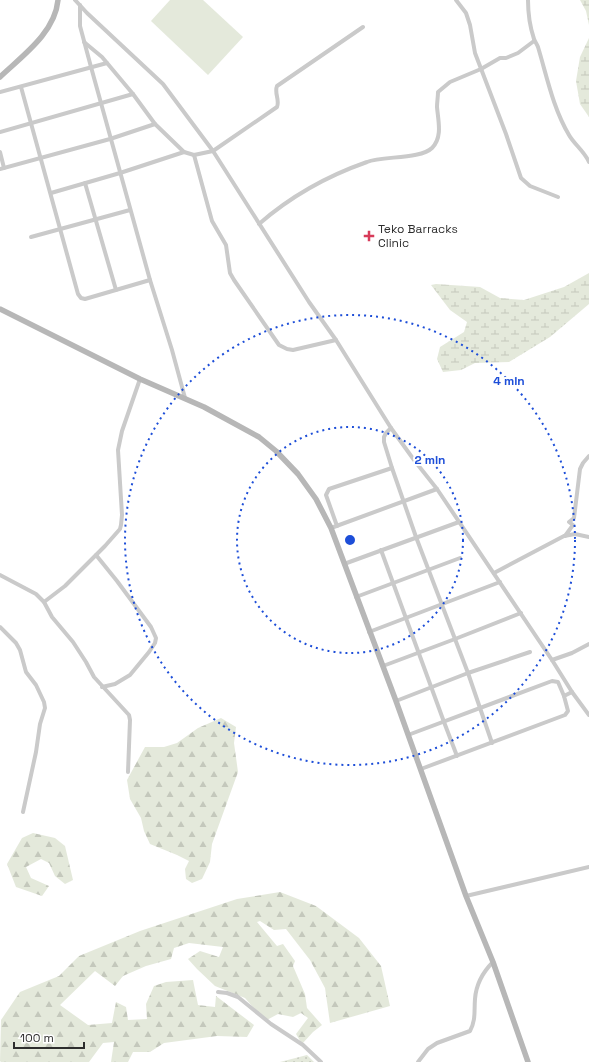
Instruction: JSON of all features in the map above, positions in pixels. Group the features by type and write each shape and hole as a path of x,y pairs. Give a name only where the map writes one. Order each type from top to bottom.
{"main road":[{"path":"0,77 38,40 52,21 58,0"},
{"path":"0,309 140,379 185,398 236,424 259,438 276,451 298,474 331,528 369,632 396,700 466,896 492,962 528,1062"}],"street":[{"path":"75,0 163,84 213,151 309,302 336,340 391,428 414,460 438,489 572,692 589,715"},
{"path":"456,0 466,13 470,25 475,53 521,178 530,186 558,197"},
{"path":"528,0 528,11 534,41 538,45 544,69 561,119 569,136 586,156 589,162"},
{"path":"80,5 80,26 100,103 185,398"},
{"path":"84,42 106,63 133,94 155,124 184,152 194,155 213,151 277,107 279,103 276,89 277,86 363,27"},
{"path":"259,224 278,207 320,181 368,161 402,157 424,152 432,148 437,139 440,128 437,107 438,92 450,82 481,70 500,58 506,58 518,53 534,41"},
{"path":"0,92 106,63"},
{"path":"20,87 51,193 78,294 81,298 85,299 150,280"},
{"path":"0,132 133,94"},
{"path":"0,152 2,169 110,139 155,124"},
{"path":"51,193 120,173 184,152"},
{"path":"194,155 212,220 226,245 230,273 279,345 293,350 336,340"},
{"path":"85,183 116,290"},
{"path":"31,237 130,210"},
{"path":"44,602 65,586 115,535 122,525 118,450 122,431 140,379"},
{"path":"391,428 384,437 384,442 392,468 416,537 468,673 492,743"},
{"path":"564,536 573,525 569,522 574,518 580,469 589,456"},
{"path":"337,526 326,495 329,489 392,468"},
{"path":"331,528 438,489"},
{"path":"344,564 460,522"},
{"path":"494,573 564,536 574,534 589,537"},
{"path":"381,550 457,756"},
{"path":"96,555 151,627 156,638 155,643 149,652 130,675 115,684 102,687"},
{"path":"356,597 460,558"},
{"path":"0,575 10,581 28,588 44,602 52,616 73,642 94,677 129,715 128,772"},
{"path":"369,632 500,582"},
{"path":"383,666 520,613"},
{"path":"0,627 16,643 20,650 26,672 41,694 45,708 40,724 36,752 23,812"},
{"path":"552,660 572,653 589,644"},
{"path":"396,700 530,652"},
{"path":"408,735 552,681 558,682 564,696 568,711 565,715 421,769"},
{"path":"564,696 572,692"},
{"path":"466,896 589,867"},
{"path":"418,1062 428,1049 437,1043 470,1031 475,1019 477,987 487,968 492,962"},
{"path":"218,992 227,993 238,997 271,1024 303,1045 321,1062"}],"green space":[{"path":"170,0 203,0 243,37 208,75 151,21"},
{"path":"580,0 589,0 589,25 586,11"},
{"path":"589,38 589,117 580,104 576,81 580,57"},
{"path":"589,273 589,304 550,337 509,362 475,363 461,370 443,372 437,359 440,347 464,332 467,322 450,310 431,285 436,284 480,287 500,298 524,300 564,287"},
{"path":"221,718 236,727 234,743 238,772 212,844 210,862 202,879 192,883 186,879 185,869 189,861 150,844 144,831 141,818 130,799 127,780 145,747 164,747 177,743 198,728"},
{"path":"33,833 55,838 65,846 73,880 65,884 55,876 49,863 41,859 26,867 31,878 49,886 42,896 16,887 7,864 22,838"},
{"path":"280,892 316,906 359,938 381,966 390,1006 330,1023 325,988 310,960 286,929 274,930 260,921 257,922 277,946 283,944 295,961 293,966 305,994 307,1008 322,1025 302,1044 296,1034 308,1018 301,1013 293,1017 278,1014 265,1021 245,998 215,986 188,959 200,951 219,957 223,947 189,943 174,948 171,959 146,966 123,976 115,986 95,971 60,1005 88,1025 112,1023 116,1002 126,1007 128,1020 147,1019 146,1004 154,986 166,982 193,980 198,1005 215,1007 216,996 254,1025 247,1037 217,1036 164,1043 150,1052 133,1052 128,1062 111,1062 114,1042 103,1043 89,1062 0,1061 1,1020 20,992 59,976 79,956 140,931 237,899"},
{"path":"307,1055 314,1062 280,1062"}],"place":[{"name":"Teko Barracks Clinic","path":"369,236"}]}
